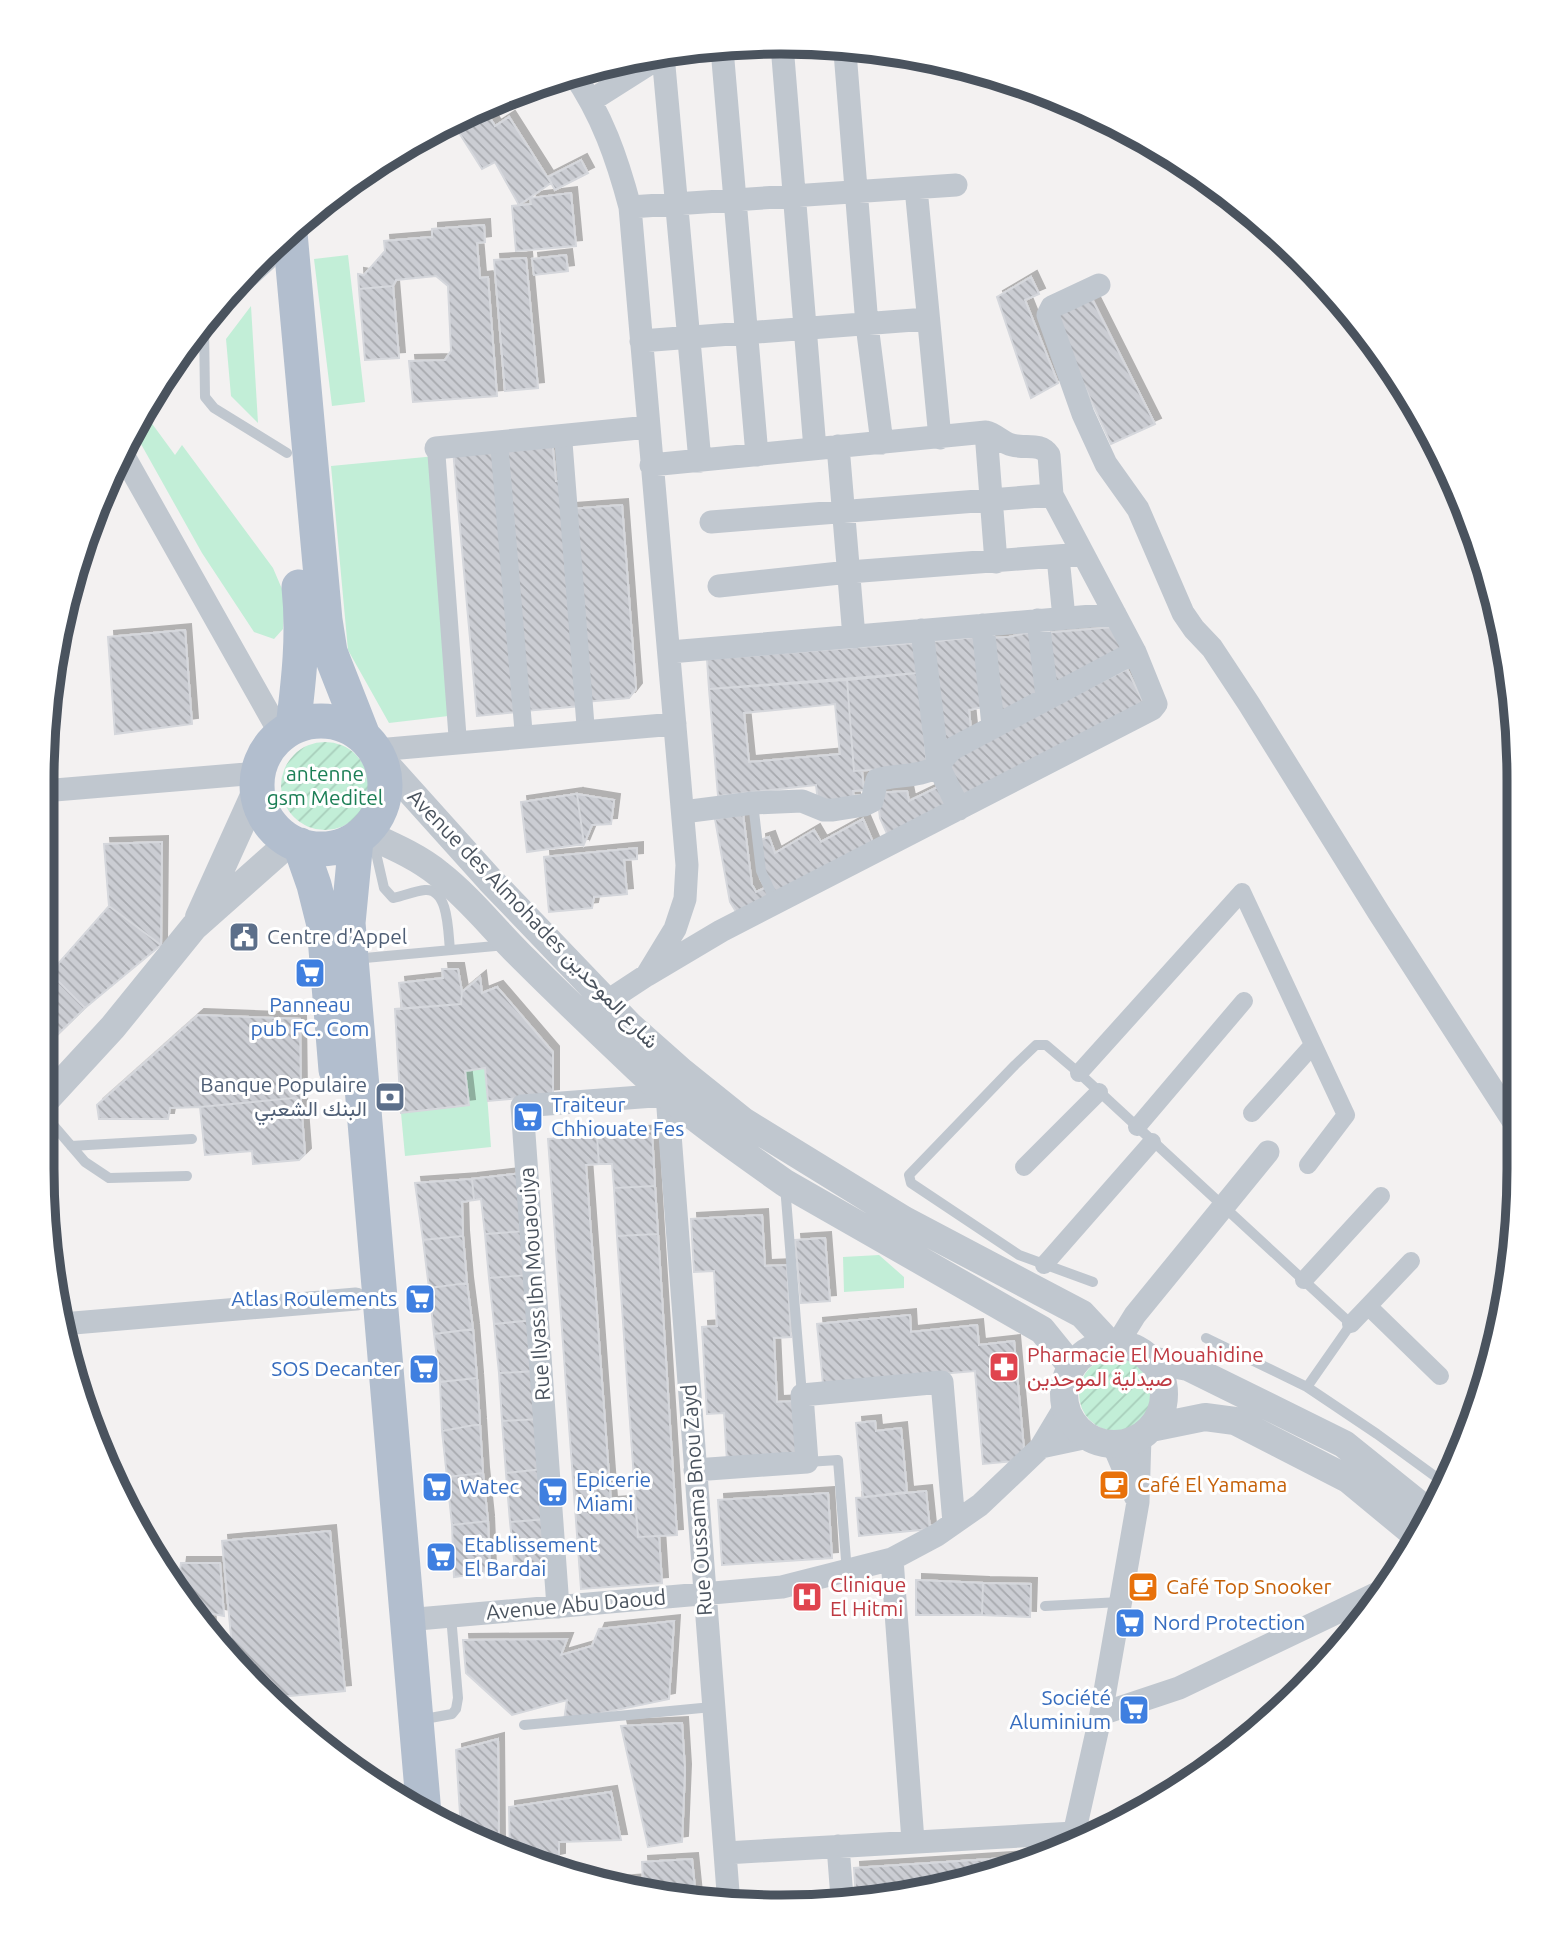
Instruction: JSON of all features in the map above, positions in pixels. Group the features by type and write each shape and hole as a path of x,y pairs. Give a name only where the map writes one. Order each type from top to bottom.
{"main road":[{"path":"291,244 330,652 385,773 384,799 373,825 364,836 335,848 318,848 295,843 274,828 266,817 259,803 258,781 263,757 273,743 287,731 317,721 342,723 374,749"},
{"path":"270,264 303,624 287,731"},
{"path":"364,836 348,923 415,1721 406,1790"},
{"path":"295,843 314,885 324,925 356,1299 404,1789"}],"street":[{"path":"783,54 806,330 827,448 845,511 854,637"},
{"path":"723,57 757,455"},
{"path":"845,57 867,325 882,443"},
{"path":"672,62 676,203 700,461"},
{"path":"592,100 651,66"},
{"path":"580,83 592,100 610,140 630,206 687,865 685,899 675,929 647,975"},
{"path":"630,206 956,185"},
{"path":"916,188 926,319 940,438"},
{"path":"1099,285 1052,307 1048,315 1083,414 1106,464 1138,509 1184,613 1194,629 1212,648 1242,693 1507,1111"},
{"path":"640,341 926,319"},
{"path":"458,743 436,448 649,427"},
{"path":"986,432 996,562"},
{"path":"606,1002 721,931 1155,707 1156,700 1135,652 1052,495 1049,455 1041,447 1010,445 986,432 652,466"},
{"path":"563,436 586,732"},
{"path":"499,442 524,737"},
{"path":"128,462 287,731"},
{"path":"711,522 1052,495"},
{"path":"719,586 849,572 1083,554"},
{"path":"1058,557 1064,618"},
{"path":"670,652 1115,614"},
{"path":"1038,620 1047,697"},
{"path":"983,625 993,726"},
{"path":"922,630 938,765 959,809"},
{"path":"682,812 753,803 802,801 824,810 864,805 872,801 877,780 921,772 938,765 944,755 954,748 1135,652"},
{"path":"374,749 675,724"},
{"name":"Avenue des Almohades شارع الموحدين","path":"374,749 490,880 606,1002 682,1072 743,1121 904,1220 1082,1314 1129,1349"},
{"path":"54,790 258,781 194,927"},
{"name":"Avenue des Almohades شارع الموحدين","path":"364,836 416,858 433,881 470,901 510,944 667,1094 785,1183 1042,1330 1072,1367"},
{"path":"54,1091 113,1027 194,927 295,843"},
{"path":"1079,1073 1242,892 1346,1115 1308,1164"},
{"path":"1137,1128 1244,1001"},
{"path":"1252,1113 1313,1045"},
{"path":"1024,1167 1099,1092"},
{"name":"Rue Oussama Bnou Zayd","path":"667,1094 728,1893"},
{"name":"Rue Ilyass Ibn Mouaouiya","path":"558,1607 522,1106 667,1094"},
{"path":"1045,1265 1152,1142"},
{"path":"1129,1349 1135,1315 1268,1152"},
{"path":"1304,1280 1381,1196"},
{"path":"1351,1324 1411,1261"},
{"path":"71,1323 356,1299"},
{"path":"1368,1306 1440,1376"},
{"path":"1129,1349 1159,1372 1163,1386 1159,1415 1123,1436 1070,1419 1064,1393 1066,1379 1072,1367 1088,1351 1129,1349 1188,1367 1344,1444 1423,1507"},
{"path":"695,1470 807,1462 802,1395 942,1382 954,1523"},
{"name":"Avenue Abu Daoud","path":"405,1619 782,1587 892,1559 980,1505 1041,1447 1065,1406"},
{"path":"1041,1447 1123,1436 1204,1417 1235,1422 1348,1479 1410,1530"},
{"path":"1074,1832 1101,1714 1138,1502 1123,1436"},
{"path":"892,1559 913,1841"},
{"path":"1101,1714 1179,1688 1365,1599"},
{"path":"725,1853 913,1841 1060,1838"},
{"path":"838,1846 842,1892"}],"lane":[{"path":"204,338 205,397 214,408 287,453"},
{"path":"753,803 761,871 776,903"},
{"path":"364,836 384,888 393,898 433,881 443,900 450,950"},
{"path":"351,959 510,944"},
{"path":"1093,1282 1019,1255 911,1183 909,1175 1036,1045 1046,1045 1079,1073 1351,1324 1307,1387"},
{"path":"54,1126 85,1162 109,1178 187,1176"},
{"path":"71,1146 192,1139"},
{"path":"785,1183 802,1395"},
{"path":"1206,1338 1307,1387 1437,1478"},
{"path":"807,1462 838,1460 847,1572"},
{"path":"1045,1605 1120,1602"},
{"path":"415,1721 452,1714 456,1709 458,1698 451,1616"},
{"path":"524,1724 712,1707"}],"green space":[{"path":"348,255 365,402 332,406 314,259"},
{"path":"251,306 258,423 231,396 226,339"},
{"path":"150,421 175,455 182,445 273,568 285,596 283,629 274,639 254,632 202,553 139,441"},
{"path":"436,456 457,715 389,723 348,650 331,466"},
{"name":"antenne gsm Meditel","path":"325,742 342,746 356,755 365,769 369,786 365,803 356,817 342,826 325,830 308,826 294,817 285,803 281,786 285,769 294,755 308,746"},
{"path":"485,1068 491,1147 405,1156 401,1113 468,1105 465,1071"},
{"path":"879,1255 904,1277 904,1288 844,1292 843,1257"},
{"path":"1109,1357 1123,1357 1137,1363 1147,1373 1153,1394 1151,1408 1137,1425 1123,1431 1109,1431 1095,1425 1085,1415 1079,1401 1079,1387 1085,1373 1095,1363"}],"building":[{"path":"489,116 495,126 509,117 551,183 519,205 495,162 482,169 458,131"},
{"path":"581,160 588,173 555,190 548,177"},
{"path":"571,193 576,246 516,251 512,206 531,204 530,198"},
{"path":"484,225 485,242 477,243 480,278 488,277 497,396 413,402 409,361 445,360 451,351 448,286 436,276 396,280 393,286 359,289 358,274 364,275 385,251 384,241 432,237 432,229"},
{"path":"566,255 568,271 534,275 532,259"},
{"path":"526,258 538,388 505,391 494,260"},
{"path":"1031,277 1039,294 1025,300 1058,383 1031,398 997,297"},
{"path":"393,286 399,358 365,360 359,289"},
{"path":"1091,297 1155,424 1111,444 1071,357 1057,314"},
{"path":"552,439 556,481 561,481 581,706 525,711 502,443"},
{"path":"493,446 517,712 477,716 453,450"},
{"path":"622,505 636,689 629,698 585,702 570,509"},
{"path":"1114,627 1123,652 1057,686 1044,633"},
{"path":"185,630 192,724 115,734 108,637"},
{"path":"1030,632 1037,693 998,716 990,638"},
{"path":"975,637 983,707 969,710 971,730 942,747 930,642"},
{"path":"916,643 918,673 709,689 707,659"},
{"path":"1127,669 1146,708 963,799 944,760"},
{"path":"918,673 927,766 854,771 847,680"},
{"path":"847,680 854,771 862,771 864,790 853,791 854,799 818,802 816,785 718,796 709,689","holes":["835,704 840,754 749,762 744,713"]},
{"path":"942,785 949,808 888,836 880,818 877,793 907,791 909,801"},
{"path":"577,794 584,844 527,852 521,802"},
{"path":"577,794 614,800 611,824 592,825 584,844"},
{"path":"743,814 752,885 756,892 767,887 769,897 738,915 730,902 715,819"},
{"path":"863,819 875,847 774,894 764,874 760,840 769,837 775,853 814,830 821,842"},
{"path":"162,842 161,945 109,906 104,844"},
{"path":"637,848 637,859 624,860 627,894 594,897 592,908 549,912 544,857"},
{"path":"109,906 161,945 85,1008 54,977 54,968"},
{"path":"442,969 458,969 461,1004 402,1009 399,983 443,978"},
{"path":"54,977 85,1008 54,1038"},
{"path":"480,977 482,993 497,987 553,1052 553,1095 488,1101 485,1068 465,1071 469,1105 401,1113 395,1009 461,1004 462,992"},
{"path":"198,1015 300,1019 301,1102 294,1098 170,1108 168,1119 99,1119 97,1105"},
{"path":"294,1098 301,1102 305,1154 299,1160 253,1164 252,1151 205,1155 200,1107"},
{"path":"652,1131 655,1186 614,1188 612,1164 599,1164 597,1136"},
{"path":"597,1136 599,1164 586,1165 611,1503 635,1501 638,1537 659,1536 662,1583 581,1589 548,1139"},
{"path":"522,1173 527,1231 485,1234 481,1199 474,1200 472,1179"},
{"path":"472,1179 474,1200 462,1202 463,1236 423,1240 415,1183"},
{"path":"655,1186 658,1234 617,1236 614,1188"},
{"path":"762,1215 765,1266 787,1265 791,1337 774,1338 777,1402 796,1401 799,1458 727,1462 724,1413 707,1414 702,1327 717,1326 714,1271 694,1272 691,1219"},
{"path":"527,1231 530,1275 489,1278 485,1234"},
{"path":"658,1234 677,1535 638,1537 617,1236"},
{"path":"463,1236 467,1283 429,1288 423,1240"},
{"path":"825,1238 830,1301 801,1303 795,1240"},
{"path":"530,1275 534,1320 494,1324 489,1278"},
{"path":"467,1283 473,1329 434,1334 429,1288"},
{"path":"910,1315 911,1332 977,1325 979,1345 1014,1341 1025,1460 983,1464 975,1371 823,1384 817,1324"},
{"path":"534,1320 538,1371 499,1373 494,1324"},
{"path":"473,1329 477,1378 440,1382 434,1334"},
{"path":"538,1371 541,1419 502,1421 499,1373"},
{"path":"477,1378 480,1424 442,1431 440,1382"},
{"path":"541,1419 543,1469 506,1473 502,1421"},
{"path":"875,1421 876,1431 901,1428 907,1492 863,1497 856,1423"},
{"path":"480,1424 483,1473 447,1477 442,1431"},
{"path":"543,1469 548,1519 510,1522 506,1473"},
{"path":"483,1473 488,1521 452,1525 447,1477"},
{"path":"926,1491 930,1529 859,1536 856,1498"},
{"path":"828,1493 832,1558 722,1565 718,1500"},
{"path":"548,1519 550,1566 515,1569 510,1522"},
{"path":"488,1521 490,1572 454,1577 452,1525"},
{"path":"330,1531 345,1691 283,1697 232,1644 222,1541"},
{"path":"181,1563 220,1563 224,1616 209,1613 209,1617 179,1576"},
{"path":"916,1580 983,1583 982,1615 916,1615"},
{"path":"983,1583 1031,1584 1030,1617 982,1615"},
{"path":"674,1621 669,1699 564,1721 567,1700 512,1715 466,1673 463,1640 567,1639 561,1655 592,1646 599,1629"},
{"path":"682,1723 685,1770 682,1842 648,1847 621,1726"},
{"path":"498,1739 499,1837 460,1821 456,1750"},
{"path":"611,1792 621,1840 559,1842 558,1859 510,1842 509,1807"},
{"path":"1008,1858 922,1881 856,1891 854,1868"},
{"path":"692,1859 695,1890 637,1880 643,1880 642,1862"}],"place":[{"name":"Centre d'Appel","path":"244,937"},
{"name":"Panneau pub FC. Com","path":"310,973"},
{"name":"Banque Populaire البنك الشعبي","path":"390,1097"},
{"name":"Traiteur Chhiouate Fes","path":"528,1117"},
{"name":"Atlas Roulements","path":"420,1299"},
{"name":"Pharmacie El Mouahidine صيدلية الموحدين","path":"1004,1367"},
{"name":"SOS Decanter","path":"424,1369"},
{"name":"Café El Yamama","path":"1114,1485"},
{"name":"Watec","path":"437,1487"},
{"name":"Epicerie Miami","path":"553,1492"},
{"name":"Etablissement El Bardai","path":"441,1557"},
{"name":"Café Top Snooker","path":"1143,1587"},
{"name":"Clinique El Hitmi","path":"807,1597"},
{"name":"Nord Protection","path":"1130,1623"},
{"name":"Société Aluminium","path":"1134,1710"}]}
